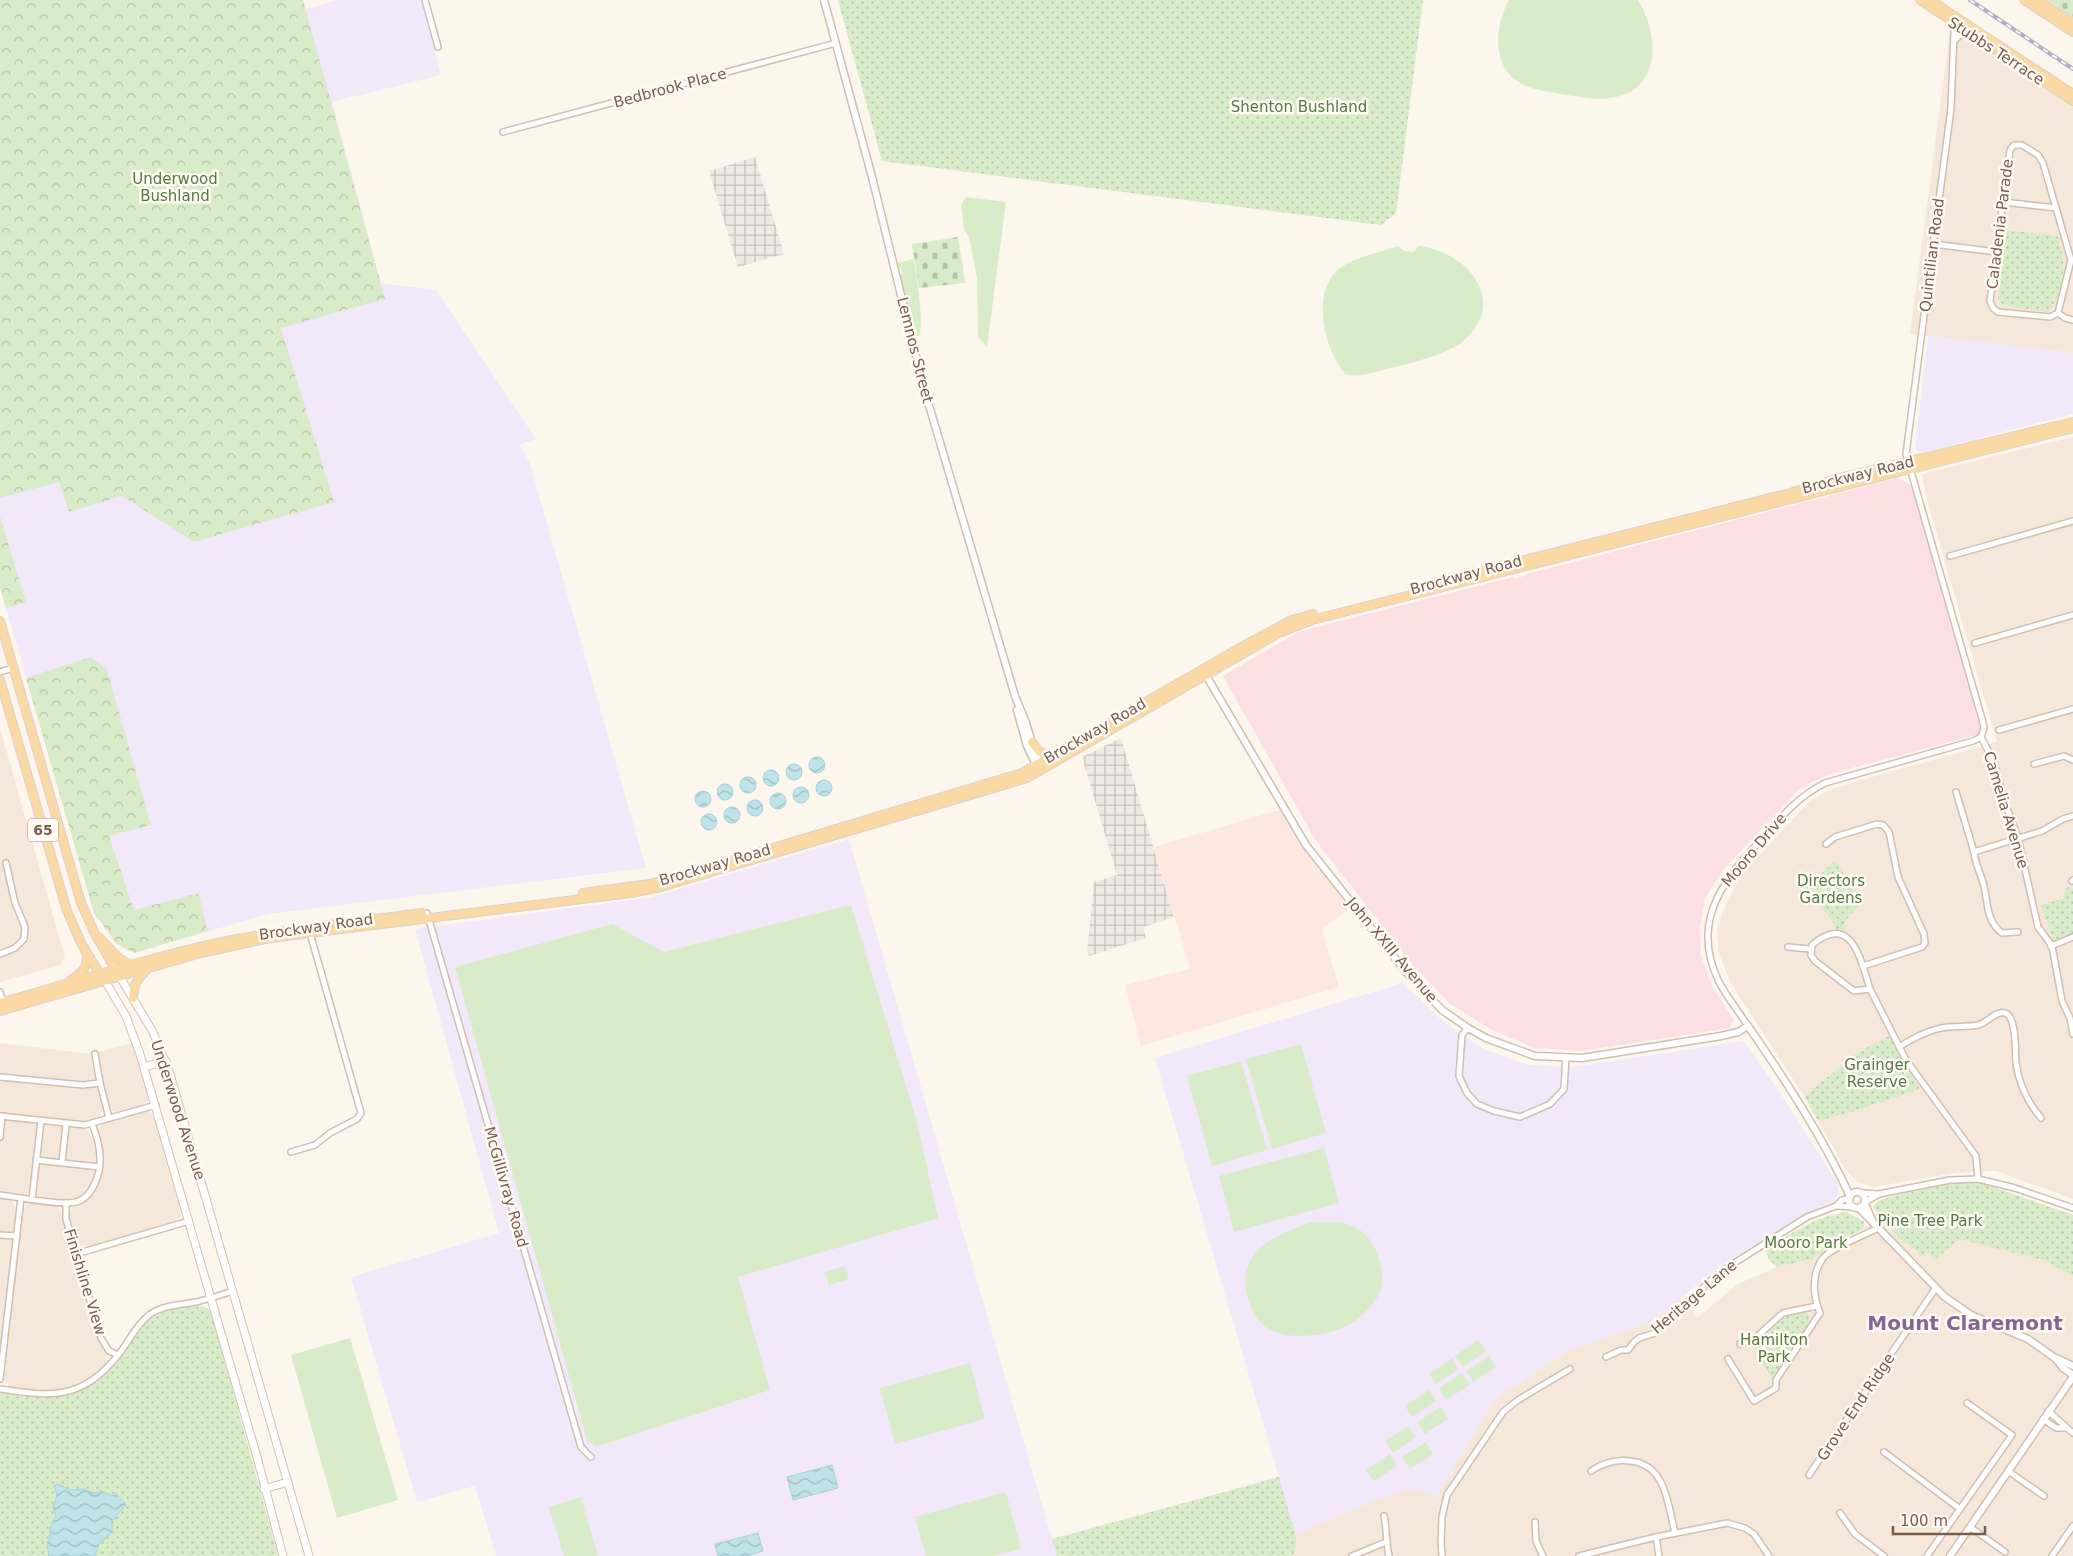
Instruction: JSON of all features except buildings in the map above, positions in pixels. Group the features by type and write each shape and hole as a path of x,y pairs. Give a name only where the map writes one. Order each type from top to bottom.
{"main road":[{"name":"Stubbs Terrace","path":"1920,0 2073,94"},
{"name":"Stubbs Terrace","path":"1930,0 1961,24 2073,101"},
{"path":"2024,0 2073,32"},
{"path":"2037,0 2073,23"},
{"name":"Brockway Road","path":"1040,767 1050,757 1204,672 1279,633 1312,620 2073,422"},
{"name":"Brockway Road","path":"1909,466 2073,428"},
{"name":"Underwood Avenue","path":"0,621 76,885 96,936 153,1032 166,1061 309,1556"},
{"name":"Brockway Road","path":"2,1006 105,981 134,965 257,935 653,889 1010,784 1204,672"},
{"name":"Underwood Avenue","path":"0,680 72,924 86,953 131,1026 156,1105 257,1457 282,1556"},
{"path":"1032,742 1039,751 1050,757"},
{"name":"Brockway Road","path":"2,1006 100,974 118,974 147,969 239,944 428,915"},
{"path":"96,936 107,944 120,960 134,965"},
{"path":"65,985 84,971 87,964 86,953"},
{"path":"133,998 135,984 147,969"},
{"path":"144,1067 166,1061"},
{"path":"264,1489 288,1482"}],"street":[{"path":"425,0 438,47"},
{"name":"Lemnos Street","path":"824,0 872,177 923,385 1015,696 1027,746 1040,767"},
{"name":"Quintilian Road","path":"1909,466 1906,454 1951,108 1955,40 1959,36 1961,24"},
{"name":"Bedbrook Place","path":"503,132 836,43"},
{"name":"Caladenia Parade","path":"2022,144 2038,155 2043,163 2072,260 2058,313 2055,315 2045,317 1998,312 1993,308 1990,301 2004,202 2010,150 2014,146 2022,144"},
{"path":"2004,202 2056,208"},
{"path":"1933,244 1997,252"},
{"path":"2058,313 2065,318 2073,320"},
{"name":"Camelia Avenue","path":"1909,466 1982,718 1984,728 1981,737 1993,760 2005,803 2018,838 2038,928 2051,946 2059,977 2062,1001 2070,1018 2073,1034"},
{"path":"1950,556 2073,521"},
{"path":"1975,643 2073,615"},
{"path":"0,672 13,668"},
{"name":"John XXIII Avenue","path":"1204,672 1306,845 1406,972 1442,1010 1468,1028 1486,1038 1536,1056 1582,1058 1721,1036 1738,1032 1748,1026"},
{"name":"Lemnos Street","path":"1015,696 1040,767"},
{"path":"1999,730 2073,709"},
{"name":"Mooro Drive","path":"1981,737 1973,741 1834,781 1817,788 1784,813 1728,876 1718,893 1710,917 1708,932 1710,957 1720,983 1802,1106 1843,1178 1850,1197 1850,1203 1860,1205 1878,1228 1935,1289 1970,1315 2019,1334 2055,1358 2073,1366"},
{"path":"2034,764 2064,756 2073,760"},
{"path":"1956,792 1974,852 1975,862 1984,885 1988,914 1996,929 2002,933 2018,932"},
{"path":"1974,852 2042,831 2063,819 2073,816"},
{"path":"1826,844 1835,837 1877,824 1883,825 1889,832 1898,877 1924,934 1925,943 1922,947 1862,966"},
{"path":"0,954 16,948 24,939 25,927 16,903 6,863"},
{"name":"McGillivray Road","path":"428,915 581,1447 591,1457"},
{"path":"291,1152 315,1145 330,1133 357,1119 361,1113 310,933"},
{"path":"1870,990 1854,991 1815,961 1810,949 1812,944 1820,938 1840,934 1850,939 1858,950 1870,990 1899,1047 1928,1091 1976,1156 1978,1179"},
{"path":"2051,946 2073,937"},
{"path":"1788,947 1810,949"},
{"path":"0,992 2,1006"},
{"path":"1899,1047 1912,1039 1936,1029 1980,1025 1999,1013 2004,1012 2009,1015 2013,1024 2016,1064 2023,1088 2032,1108 2041,1118"},
{"path":"1468,1028 1462,1035 1459,1076 1467,1093 1477,1104 1494,1111 1520,1117 1550,1104 1564,1089 1566,1057"},
{"path":"95,1054 109,1118"},
{"path":"0,1077 83,1085 100,1083"},
{"path":"0,1137 1,1116 85,1125 156,1105"},
{"path":"32,1199 41,1120"},
{"path":"62,1162 66,1124"},
{"path":"0,1195 66,1203 77,1202 85,1197 95,1183 99,1167 99,1152 92,1124"},
{"path":"36,1160 99,1167"},
{"name":"Mooro Drive","path":"1843,1178 1865,1197 1860,1205"},
{"path":"1850,1197 1860,1193 1879,1194 1950,1180 1978,1179 2014,1188 2073,1208"},
{"path":"1860,1205 1879,1194"},
{"name":"Heritage Lane","path":"1836,1206 1842,1200 1850,1197"},
{"path":"0,1379 21,1198"},
{"name":"Finishline View","path":"66,1203 66,1219 101,1338 109,1351 118,1356"},
{"name":"Heritage Lane","path":"1606,1356 1621,1350 1628,1350 1639,1338 1655,1333 1711,1280 1746,1255 1807,1218 1836,1206 1860,1205"},
{"path":"76,1254 189,1220"},
{"path":"1728,1359 1754,1401 1776,1388 1776,1380 1820,1313 1813,1282 1823,1258 1834,1250 1878,1228"},
{"path":"0,1235 17,1236"},
{"name":"Grove End Ridge","path":"1809,1475 1935,1289"},
{"path":"0,1389 44,1394 72,1391 98,1377 118,1356 142,1321 157,1310 233,1292"},
{"path":"1740,1344 1752,1341 1782,1313 1817,1306"},
{"name":"Mooro Drive","path":"2055,1358 2073,1376"},
{"path":"1442,1556 1442,1517 1447,1496 1503,1412 1525,1395 1570,1369"},
{"path":"1950,1556 2073,1376"},
{"path":"1927,1556 2012,1435 1967,1403"},
{"path":"2048,1412 2060,1420 2073,1433"},
{"path":"2043,1419 2056,1428 2066,1428"},
{"path":"1884,1452 1960,1509"},
{"path":"1590,1472 1602,1464 1622,1460 1644,1463 1651,1468 1659,1477 1664,1488 1675,1533"},
{"path":"2008,1471 2044,1496"},
{"path":"1840,1513 1855,1534 1884,1556"},
{"path":"1384,1516 1389,1556"},
{"path":"1535,1522 1536,1541 1543,1556"},
{"path":"1579,1556 1718,1524 1737,1525 1754,1534 1769,1556"},
{"path":"2052,1556 2073,1526"},
{"path":"1970,1527 2005,1552"},
{"path":"1656,1537 1659,1556"},
{"path":"1352,1556 1386,1542"}],"shaded area":[{"path":"0,0 303,0 306,9 338,0 422,0 441,75 332,102 381,283 436,290 536,439 519,445 529,461 646,868 268,914 134,953 117,944 94,913 0,587"},
{"path":"1958,16 2073,96 2073,353 1910,334 1950,30"},
{"path":"755,157 784,254 738,267 709,171"},
{"path":"1928,336 2073,353 2073,414 1921,453 1915,448"},
{"path":"2073,437 2073,1199 1996,1171 1954,1173 1873,1187 1858,1182 1846,1170 1818,1121 1856,1111 1920,1089 1894,1043 1859,1052 1804,1096 1731,984 1719,953 1717,930 1727,901 1744,872 1809,802 1827,791 1858,781 1997,742 1925,492 1922,474"},
{"path":"1898,478 1911,485 1981,729 1977,735 1833,773 1810,783 1798,791 1723,870 1705,898 1700,929 1701,956 1713,988 1734,1020 1730,1028 1581,1051 1535,1048 1492,1030 1449,1003 1413,965 1316,841 1223,676 1298,632 1513,577 1516,579 1527,574"},
{"path":"0,728 65,958 60,965 0,982"},
{"path":"1121,738 1174,917 1143,927 1146,938 1089,956 1087,952 1094,882 1117,875 1082,757"},
{"path":"1282,809 1304,847 1351,908 1322,929 1339,987 1141,1046 1125,985 1190,969 1154,847"},
{"path":"849,839 1052,1539 1279,1477 1155,1058 1403,983 1436,1015 1462,1035 1488,1051 1528,1065 1572,1067 1744,1041 1782,1096 1838,1184 1839,1193 1834,1200 1805,1214 1724,1263 1653,1321 1567,1351 1494,1399 1437,1497 1414,1488 1376,1500 1296,1534 1295,1532 1297,1541 1293,1556 496,1556 475,1486 417,1502 351,1277 499,1233 415,929 652,897"},
{"path":"0,1043 90,1054 103,1107 101,1115 96,1119 81,1122 0,1113"},
{"path":"133,1043 149,1097 148,1101 142,1105 116,1112 111,1109 108,1101 98,1052"},
{"path":"149,1111 156,1118 182,1210 181,1216 174,1222 92,1246 81,1246 74,1239 68,1214 72,1208 91,1195 100,1176 103,1161 98,1134 99,1128 103,1123"},
{"path":"0,1119 84,1128 89,1131 96,1151 97,1166 92,1182 82,1196 73,1200 0,1192"},
{"path":"0,1198 12,1201 17,1211 0,1363"},
{"path":"32,1202 53,1204 60,1209 98,1340 109,1358 104,1367 86,1381 65,1390 31,1390 10,1387 4,1380 22,1212 27,1204"},
{"path":"1884,1221 1901,1241 1912,1247 1921,1256 1959,1238 2047,1261 2073,1277 2073,1556 1293,1556 1297,1541 1296,1534 1376,1500 1414,1488 1437,1496 1494,1399 1567,1351 1653,1321 1681,1298 1697,1318 1738,1284 1777,1267 1813,1259 1830,1244 1860,1232 1864,1227"}],"green space":[{"name":"Underwood Bushland","path":"0,0 303,0 385,299 281,328 334,502 194,542 122,496 69,512 59,482 0,498"},
{"name":"Shenton Bushland","path":"838,0 1423,0 1396,213 1381,225 882,161"},
{"path":"1509,0 1638,0 1649,26 1652,40 1650,68 1644,80 1634,90 1613,98 1600,99 1542,91 1519,82 1510,75 1504,66 1498,44 1501,21"},
{"path":"2047,0 2073,0 2073,17"},
{"path":"966,197 1006,202 987,347 978,337 977,277 969,237 964,229 961,205"},
{"path":"2006,230 2058,236 2063,257 2062,281 2058,296 2047,312 2002,305 1998,298"},
{"path":"958,237 965,283 919,288 912,244"},
{"path":"1398,246 1405,251 1414,252 1418,246 1436,250 1453,258 1467,268 1477,281 1483,296 1482,312 1476,328 1461,343 1429,358 1367,374 1355,376 1345,374 1331,350 1326,335 1323,320 1325,291 1331,278 1346,264"},
{"path":"914,259 921,317 920,335 916,337 900,275 903,274 897,263"},
{"path":"0,516 26,602 6,608 0,587"},
{"path":"91,657 107,670 151,825 109,836 134,910 199,893 207,931 134,953 117,944 94,913 26,678"},
{"name":"Directors Gardens","path":"1836,860 1860,904 1845,921 1845,933 1836,930 1833,922 1806,888"},
{"path":"2070,886 2073,889 2073,934 2053,940 2041,905 2064,898 2065,889"},
{"path":"851,905 917,1122 938,1218 738,1277 770,1390 596,1447 587,1440 455,967 612,924 664,952"},
{"name":"Grainger Reserve","path":"1890,1035 1920,1089 1856,1111 1818,1121 1804,1096 1859,1052"},
{"path":"1301,1044 1326,1133 1272,1149 1246,1059"},
{"path":"1241,1061 1267,1150 1212,1166 1187,1076"},
{"path":"1324,1148 1339,1203 1234,1232 1219,1176"},
{"name":"Pine Tree Park","path":"1970,1179 2073,1215 2073,1277 2047,1261 1959,1239 1935,1260 1929,1253 1921,1256 1912,1247 1901,1241 1873,1207 1878,1201 1893,1196"},
{"name":"Mooro Park","path":"1847,1212 1864,1222 1864,1227 1860,1231 1830,1244 1813,1259 1777,1267 1769,1260 1765,1249 1824,1217"},
{"path":"1333,1222 1357,1228 1365,1234 1374,1246 1381,1265 1383,1278 1376,1299 1357,1320 1330,1332 1291,1336 1275,1332 1266,1327 1253,1312 1246,1285 1247,1271 1251,1259 1269,1242 1308,1223"},
{"path":"845,1266 849,1279 829,1285 825,1272"},
{"path":"202,1306 209,1309 212,1314 278,1556 0,1556 0,1393 51,1397 80,1391 98,1381 109,1371 148,1321 174,1309"},
{"name":"Hamilton Park","path":"1807,1313 1810,1319 1807,1327 1773,1380 1751,1344 1788,1315"},
{"path":"350,1338 398,1500 337,1518 291,1355"},
{"path":"1478,1340 1486,1351 1463,1367 1455,1356"},
{"path":"1489,1356 1496,1367 1473,1382 1466,1371"},
{"path":"1452,1358 1459,1369 1436,1384 1429,1374"},
{"path":"970,1363 985,1419 895,1444 880,1388"},
{"path":"1462,1373 1470,1385 1446,1400 1439,1388"},
{"path":"1429,1390 1436,1401 1412,1417 1405,1406"},
{"path":"1441,1407 1448,1419 1425,1434 1417,1422"},
{"path":"1408,1426 1416,1437 1393,1453 1385,1441"},
{"path":"1426,1442 1433,1454 1410,1469 1402,1457"},
{"path":"1390,1454 1397,1466 1374,1481 1366,1470"},
{"path":"1279,1477 1297,1541 1293,1556 1057,1556 1052,1539"},
{"path":"1006,1492 1021,1549 994,1556 926,1556 915,1517"},
{"path":"581,1497 598,1556 564,1556 549,1507"}],"water":[{"path":"817,757 823,759 825,765 823,771 817,773 811,771 809,765 811,759"},
{"path":"794,764 800,766 802,772 800,778 794,780 788,778 786,772 788,766"},
{"path":"771,770 777,772 779,778 777,784 771,786 765,784 763,778 765,772"},
{"path":"748,777 754,779 756,785 754,791 748,793 742,791 740,785 742,779"},
{"path":"824,780 830,782 832,788 830,794 824,796 818,794 816,788 818,782"},
{"path":"725,784 731,786 733,792 731,798 725,800 719,798 717,792 719,786"},
{"path":"801,787 807,789 809,795 807,801 801,803 795,801 793,795 795,789"},
{"path":"703,791 709,793 711,799 709,805 703,807 697,805 695,799 697,793"},
{"path":"778,793 784,795 786,801 784,807 778,809 772,807 770,801 772,795"},
{"path":"755,800 761,802 763,808 761,814 755,816 749,814 747,808 749,802"},
{"path":"732,807 738,809 740,815 738,821 732,823 726,821 724,815 726,809"},
{"path":"709,814 715,816 717,822 715,828 709,830 703,828 701,822 703,816"},
{"path":"832,1465 838,1488 793,1500 787,1477"},
{"path":"57,1484 70,1490 83,1489 94,1493 100,1490 112,1496 115,1493 125,1503 126,1505 115,1517 118,1518 112,1520 112,1532 99,1544 95,1556 49,1556 47,1542 50,1539 50,1528 56,1515 53,1507 56,1496 54,1486"},
{"path":"758,1533 763,1551 747,1556 718,1556 715,1544"}],"railway":[{"path":"1970,0 2073,69"}],"district":[{"name":"Mount Claremont","path":"1965,1323"}]}
